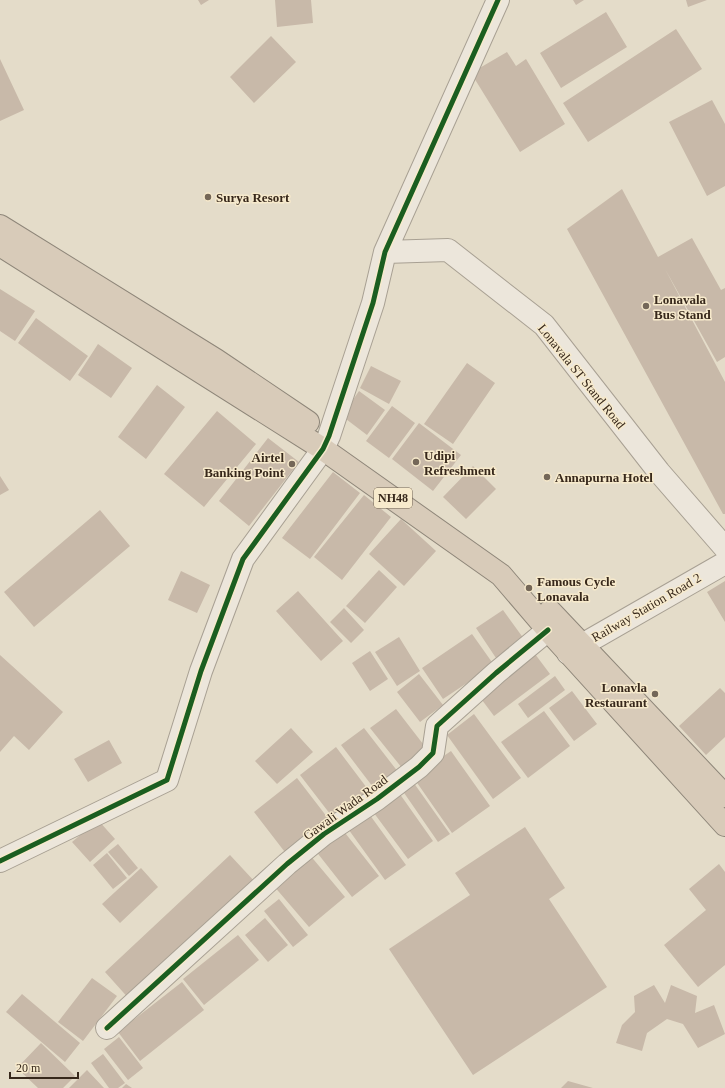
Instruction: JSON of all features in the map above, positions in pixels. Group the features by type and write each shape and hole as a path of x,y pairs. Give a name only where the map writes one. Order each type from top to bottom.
{"highway":[{"name":"NH48","path":"0,226 216,360 502,575 548,630 619,682 725,796"},
{"name":"NH48","path":"0,245 419,498 509,566 575,649 725,825"}],"street":[{"path":"0,861 167,780 201,671 242,559 326,442 373,303 385,252 498,0"},
{"name":"Lonavala ST Stand Road","path":"385,252 448,250 544,325 660,472 725,548"},
{"name":"Railway Station Road 2","path":"575,649 725,563"},
{"name":"Gawali Wada Road","path":"107,1028 287,864 324,834 378,799 418,767 433,753 437,726 496,673 548,630"}],"building":[{"path":"198,0 209,0 201,5"},
{"path":"275,0 311,0 313,23 277,27"},
{"path":"573,0 584,0 576,5"},
{"path":"686,0 707,0 688,7"},
{"path":"606,12 627,47 561,88 540,53"},
{"path":"676,29 702,69 588,142 563,103"},
{"path":"271,36 296,62 254,103 230,77"},
{"path":"507,52 516,66 526,59 565,124 520,152 471,73"},
{"path":"0,59 24,110 0,121"},
{"path":"712,100 725,124 725,186 707,196 669,122"},
{"name":"Lonavala Bus Stand","path":"622,189 658,257 692,238 721,290 725,288 725,357 717,362 665,269 725,382 725,514 723,514 567,229"},
{"path":"0,289 35,311 15,341 0,331"},
{"path":"36,318 88,356 70,381 18,343"},
{"path":"98,344 132,368 111,398 78,375"},
{"path":"467,363 495,383 453,444 424,424"},
{"path":"371,366 401,381 389,404 360,388"},
{"path":"157,385 185,407 146,459 118,437"},
{"path":"359,391 385,410 367,435 342,416"},
{"path":"392,406 415,423 389,458 366,441"},
{"path":"217,411 256,444 204,507 164,474"},
{"path":"419,423 461,455 433,491 392,459"},
{"path":"268,438 299,462 249,526 219,501"},
{"path":"473,466 496,489 466,519 443,497"},
{"path":"333,472 360,493 310,559 282,538"},
{"path":"0,476 9,490 0,495"},
{"path":"364,495 391,517 342,580 314,557"},
{"path":"100,510 130,546 34,627 4,592"},
{"path":"401,519 436,551 404,586 369,554"},
{"path":"379,570 397,587 365,623 346,606"},
{"path":"181,571 210,585 197,613 168,600"},
{"path":"725,581 725,622 707,592"},
{"path":"298,591 343,641 321,661 276,611"},
{"path":"344,608 364,630 351,643 330,622"},
{"path":"503,610 524,639 496,658 476,628"},
{"path":"472,634 494,665 443,699 422,668"},
{"path":"399,637 420,671 397,686 375,652"},
{"path":"370,651 388,679 370,691 352,663"},
{"path":"535,654 550,674 494,716 479,696"},
{"path":"0,655 63,712 29,750 14,736 0,752"},
{"path":"419,674 443,705 420,722 397,692"},
{"path":"555,676 565,690 528,718 518,704"},
{"path":"720,688 725,693 725,737 706,755 679,726"},
{"path":"572,691 597,724 574,741 549,708"},
{"path":"396,709 430,753 406,773 370,728"},
{"path":"544,711 570,746 528,778 501,742"},
{"path":"474,714 521,778 493,799 447,735"},
{"path":"291,728 313,752 277,784 255,761"},
{"path":"364,728 402,777 379,795 341,745"},
{"path":"109,740 122,763 88,782 74,759"},
{"path":"336,747 373,796 337,823 300,775"},
{"path":"451,751 490,806 452,833 413,777"},
{"path":"297,778 334,826 291,860 254,812"},
{"path":"411,779 450,834 438,842 400,787"},
{"path":"397,790 433,841 408,859 371,809"},
{"path":"367,811 406,865 385,880 346,826"},
{"path":"98,820 115,839 90,862 72,842"},
{"path":"525,827 565,888 549,899 607,987 473,1075 389,949 470,895 455,873"},
{"path":"342,829 379,876 352,897 315,850"},
{"path":"118,844 138,868 129,876 108,852"},
{"path":"107,853 127,878 113,889 93,865"},
{"path":"309,854 345,897 309,927 273,885"},
{"path":"230,855 256,883 131,1001 105,972"},
{"path":"719,864 725,872 725,965 698,987 664,945 706,910 689,889"},
{"path":"141,868 158,887 120,923 102,904"},
{"path":"279,899 308,935 293,947 264,911"},
{"path":"265,918 288,945 268,962 245,935"},
{"path":"238,935 259,960 204,1005 183,979"},
{"path":"92,978 117,996 83,1041 58,1022"},
{"path":"182,982 204,1010 140,1061 118,1032"},
{"path":"654,985 665,1003 671,985 697,996 695,1013 714,1005 725,1034 698,1048 683,1024 667,1019 647,1033 642,1051 616,1043 622,1025 635,1012 634,996"},
{"path":"22,994 80,1043 65,1062 6,1012"},
{"path":"119,1037 143,1068 128,1080 104,1049"},
{"path":"41,1043 75,1076 63,1088 38,1088 17,1068"},
{"path":"103,1054 125,1083 118,1088 109,1088 91,1063"},
{"path":"87,1070 104,1088 69,1088"},
{"path":"568,1081 593,1088 561,1088"},
{"path":"126,1084 132,1088 122,1088"}],"cycle path":[{"path":"0,861 167,780 201,671 243,559 323,449 329,436 373,303 385,252 498,0"},
{"path":"107,1028 287,864 324,834 377,799 419,767 433,753 437,726 496,673 548,630"}],"place":[{"name":"Surya Resort","path":"208,197"},
{"name":"Lonavala Bus Stand","path":"646,306"},
{"name":"Udipi Refreshment","path":"416,462"},
{"name":"Airtel Banking Point","path":"292,464"},
{"name":"Annapurna Hotel","path":"547,477"},
{"name":"Famous Cycle Lonavala","path":"529,588"},
{"name":"Lonavla Restaurant","path":"655,694"}]}
